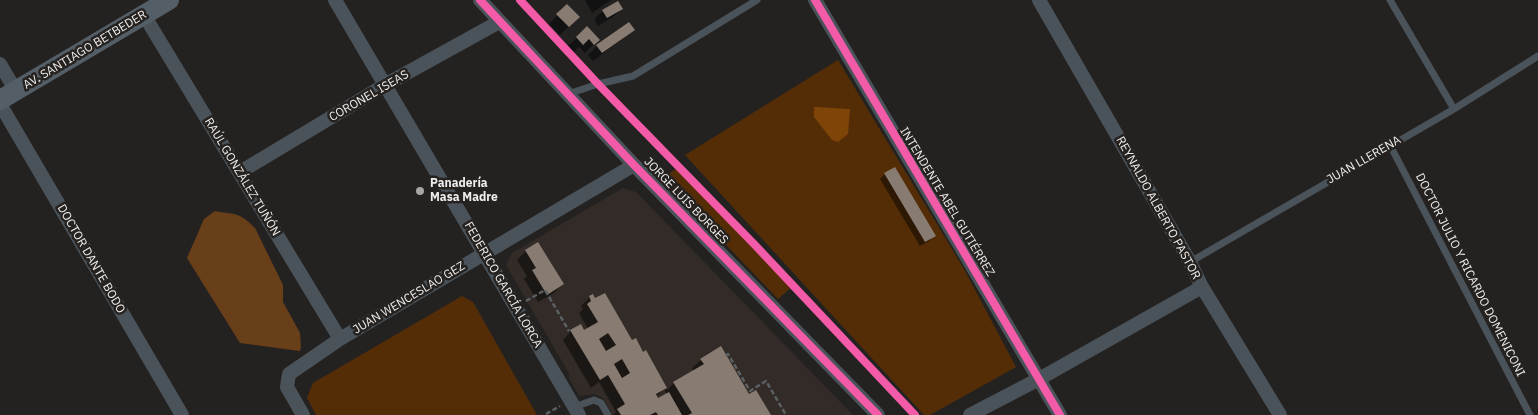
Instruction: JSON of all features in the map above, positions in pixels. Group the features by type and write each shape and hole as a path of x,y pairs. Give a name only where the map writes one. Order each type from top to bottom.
{"main road":[{"name":"AV. SANTIAGO BETBEDER","path":"5,98 169,0"}],"street":[{"name":"FEDERICO GARCÍA LORCA","path":"335,0 576,411"},
{"name":"JORGE LUIS BORGES","path":"480,0 634,164 878,415"},
{"name":"INTENDENTE ABEL GUTIÉRREZ","path":"815,0 1060,415"},
{"name":"REYNALDO ALBERTO PASTOR","path":"1038,0 1190,262 1202,287 1280,415"},
{"name":"RAÚL GONZÁLEZ TUÑÓN","path":"144,15 340,338"},
{"name":"CORONEL ISEAS","path":"240,172 385,86 499,22"},
{"name":"DOCTOR DANTE BODO","path":"0,64 5,98 182,415"},
{"name":"JUAN WENCESLAO GEZ","path":"303,415 287,387 289,374 340,338 634,164"},
{"path":"970,415 1039,379 1202,287"}],"lane":[{"path":"568,94 598,84 632,76 757,0"},
{"path":"1390,0 1454,109"},
{"name":"JUAN LLERENA","path":"1190,262 1454,109 1538,56"},
{"name":"DOCTOR JULIO Y RICARDO DOMENICONI","path":"1390,145 1530,415"},
{"path":"576,411 594,400 601,403 608,415"}],"path":[{"path":"516,307 545,290 569,331"},
{"path":"726,356 728,354 750,391 766,382 786,415"}],"shaded area":[{"path":"838,60 964,269 1016,367 930,415 924,415 685,155"},
{"path":"814,107 850,109 848,134 838,142 832,140 814,117"},
{"path":"679,167 793,286 778,299 662,178"},
{"path":"623,188 636,192 853,415 613,415 603,398 595,394 579,396 569,378 570,375 506,265 512,253"},
{"path":"215,211 240,216 255,228 283,285 283,302 300,333 300,351 240,343 187,258 204,219"},
{"path":"462,296 473,302 537,415 316,415 307,398 313,383"}],"building":[{"path":"618,1 623,9 607,18 602,10"},
{"path":"567,4 580,17 569,27 556,14"},
{"path":"629,22 635,30 602,53 596,45"},
{"path":"587,26 600,40 594,45 589,39 583,45 576,37"},
{"path":"895,167 936,236 925,242 884,173"},
{"path":"538,242 564,284 547,295 532,270 536,268 525,250"},
{"path":"605,293 632,340 636,338 643,352 646,350 667,388 656,394 658,398 669,392 682,415 658,415 656,412 650,415 621,415 617,409 625,404 608,375 600,380 570,330 581,324 584,330 598,322 587,304 591,301 589,296 593,294 595,298","holes":["608,333 616,345 606,351 599,339","622,359 630,373 622,378 614,364"]},
{"path":"721,346 749,394 756,390 771,415 688,415 692,413 673,382 704,364 700,359"}],"cycle path":[{"path":"480,0 634,165 878,415"},
{"path":"520,0 915,415"},
{"path":"815,0 1060,415"}],"place":[{"name":"Panadería Masa Madre","path":"420,191"}]}
